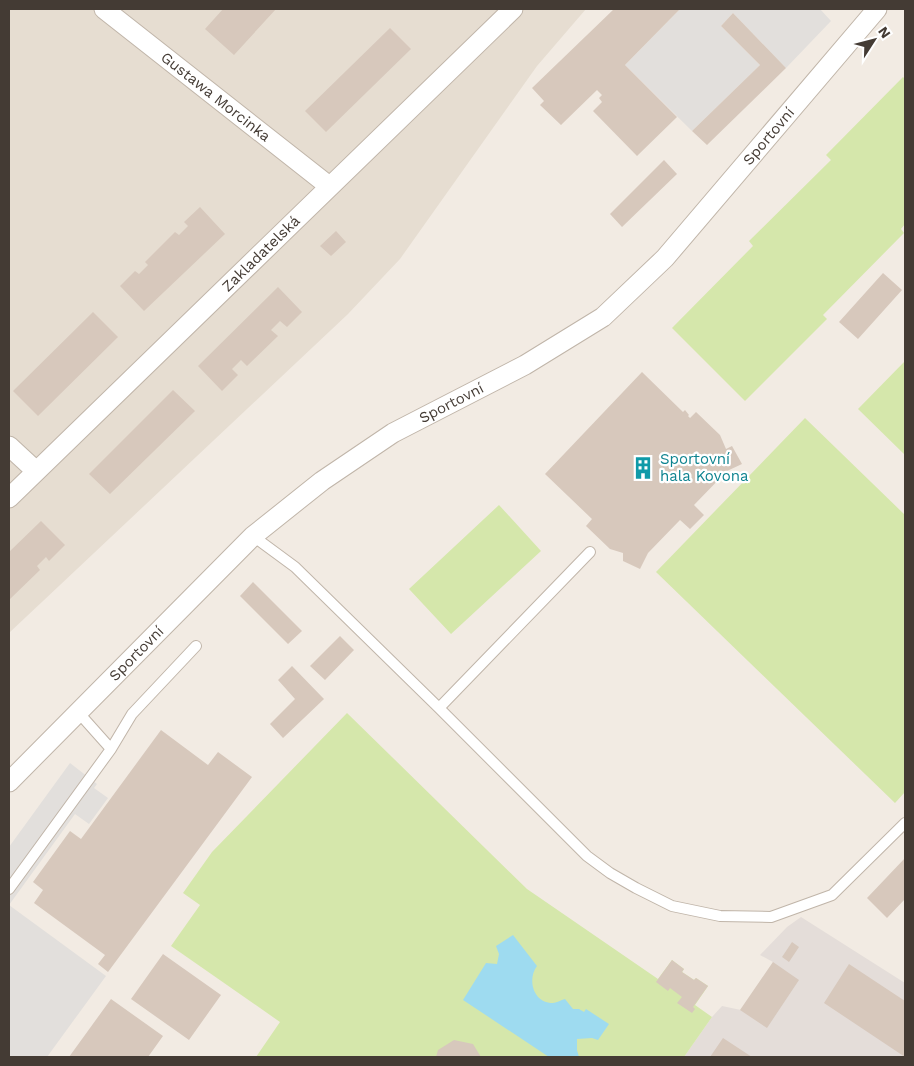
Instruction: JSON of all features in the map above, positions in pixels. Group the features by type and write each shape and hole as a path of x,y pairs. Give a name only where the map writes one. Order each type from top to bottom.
{"street":[{"name":"Gustawa Morcinka","path":"104,9 329,186"},
{"name":"Zakladatelská","path":"9,498 513,9"},
{"name":"Sportovní","path":"9,782 253,536 322,481 393,433 525,365 603,317 665,258 877,9"},
{"path":"9,446 36,471"}],"lane":[{"path":"253,536 295,568 587,856 616,877 672,906 720,916 771,917 832,895 905,823"},
{"path":"439,708 590,552"},
{"path":"9,889 111,749 132,714 196,646"},
{"path":"78,712 111,749"}],"shaded area":[{"path":"9,9 586,9 537,66 400,259 348,314 9,633"},
{"path":"680,9 820,9 831,21 786,68 733,13 721,26 760,65 692,131 625,65"},
{"path":"70,763 97,784 94,788 108,798 89,824 75,814 9,905 9,847"},
{"path":"9,905 106,976 47,1057 9,1057"},
{"path":"801,917 905,983 905,1057 684,1057 722,1006 741,1010 773,962 760,955 787,927"}],"green space":[{"path":"903,77 905,79 905,224 901,229 904,233 823,315 827,319 745,401 672,328 753,246 749,241 831,160 826,155"},
{"path":"905,361 905,455 858,409"},
{"path":"805,418 905,515 905,792 895,803 656,572"},
{"path":"499,505 541,551 451,634 409,589"},
{"path":"347,713 527,889 658,979 672,960 684,969 682,972 708,986 695,1005 712,1017 684,1057 256,1057 280,1022 171,946 200,905 183,893 212,852"}],"water":[{"path":"513,935 537,966 532,977 532,983 537,995 541,999 553,1003 565,999 573,1009 579,1009 584,1012 586,1009 609,1024 598,1040 592,1038 577,1039 579,1057 549,1057 463,1000 486,963 497,964 499,954 496,946"}],"building":[{"path":"223,9 276,9 234,55 205,29"},
{"path":"614,9 680,9 625,65 677,117 637,156 593,111 602,102 599,98 602,95 597,90 561,125 540,105 544,101 532,88"},
{"path":"733,13 786,68 707,145 692,131 760,65 721,26"},
{"path":"390,28 411,49 326,132 305,111"},
{"path":"664,160 677,174 622,227 610,214"},
{"path":"200,207 225,234 144,311 120,286 135,271 139,274 148,265 145,262 175,232 179,235 188,226 184,222"},
{"path":"336,231 346,242 331,256 320,246"},
{"path":"883,273 902,290 858,339 839,322"},
{"path":"278,287 302,312 287,327 280,321 271,330 278,336 247,366 241,360 232,369 238,375 222,391 198,366"},
{"path":"93,312 118,337 38,416 13,391"},
{"name":"Sportovní hala Kovona","path":"642,372 683,412 685,410 690,418 696,412 720,435 726,449 732,446 742,464 727,471 694,505 704,515 690,529 680,520 648,553 640,569 623,561 623,553 610,549 586,526 592,519 545,474"},
{"path":"173,390 195,411 110,494 89,474"},
{"path":"41,521 65,545 49,561 46,557 37,566 40,570 10,599 9,552"},
{"path":"253,582 302,631 288,644 240,596"},
{"path":"340,636 354,650 325,680 310,666"},
{"path":"292,666 324,699 283,738 270,724 295,699 278,680"},
{"path":"161,730 208,765 218,752 252,777 108,972 98,964 105,955 34,903 43,890 33,882 70,831 81,839"},
{"path":"905,858 905,899 887,918 867,898"},
{"path":"792,942 799,947 789,962 782,957"},
{"path":"163,954 221,995 189,1040 131,999"},
{"path":"672,960 684,969 682,972 708,986 693,1007 695,1009 692,1013 677,1003 682,997 670,988 668,991 656,982"},
{"path":"773,962 799,980 767,1028 740,1010"},
{"path":"849,964 905,1001 905,1057 824,1003"},
{"path":"111,999 163,1036 148,1057 69,1057"},
{"path":"723,1038 752,1057 710,1057"},
{"path":"454,1040 473,1044 481,1057 436,1057 438,1050"}],"place":[{"name":"Sportovní hala Kovona","path":"643,468"}]}
